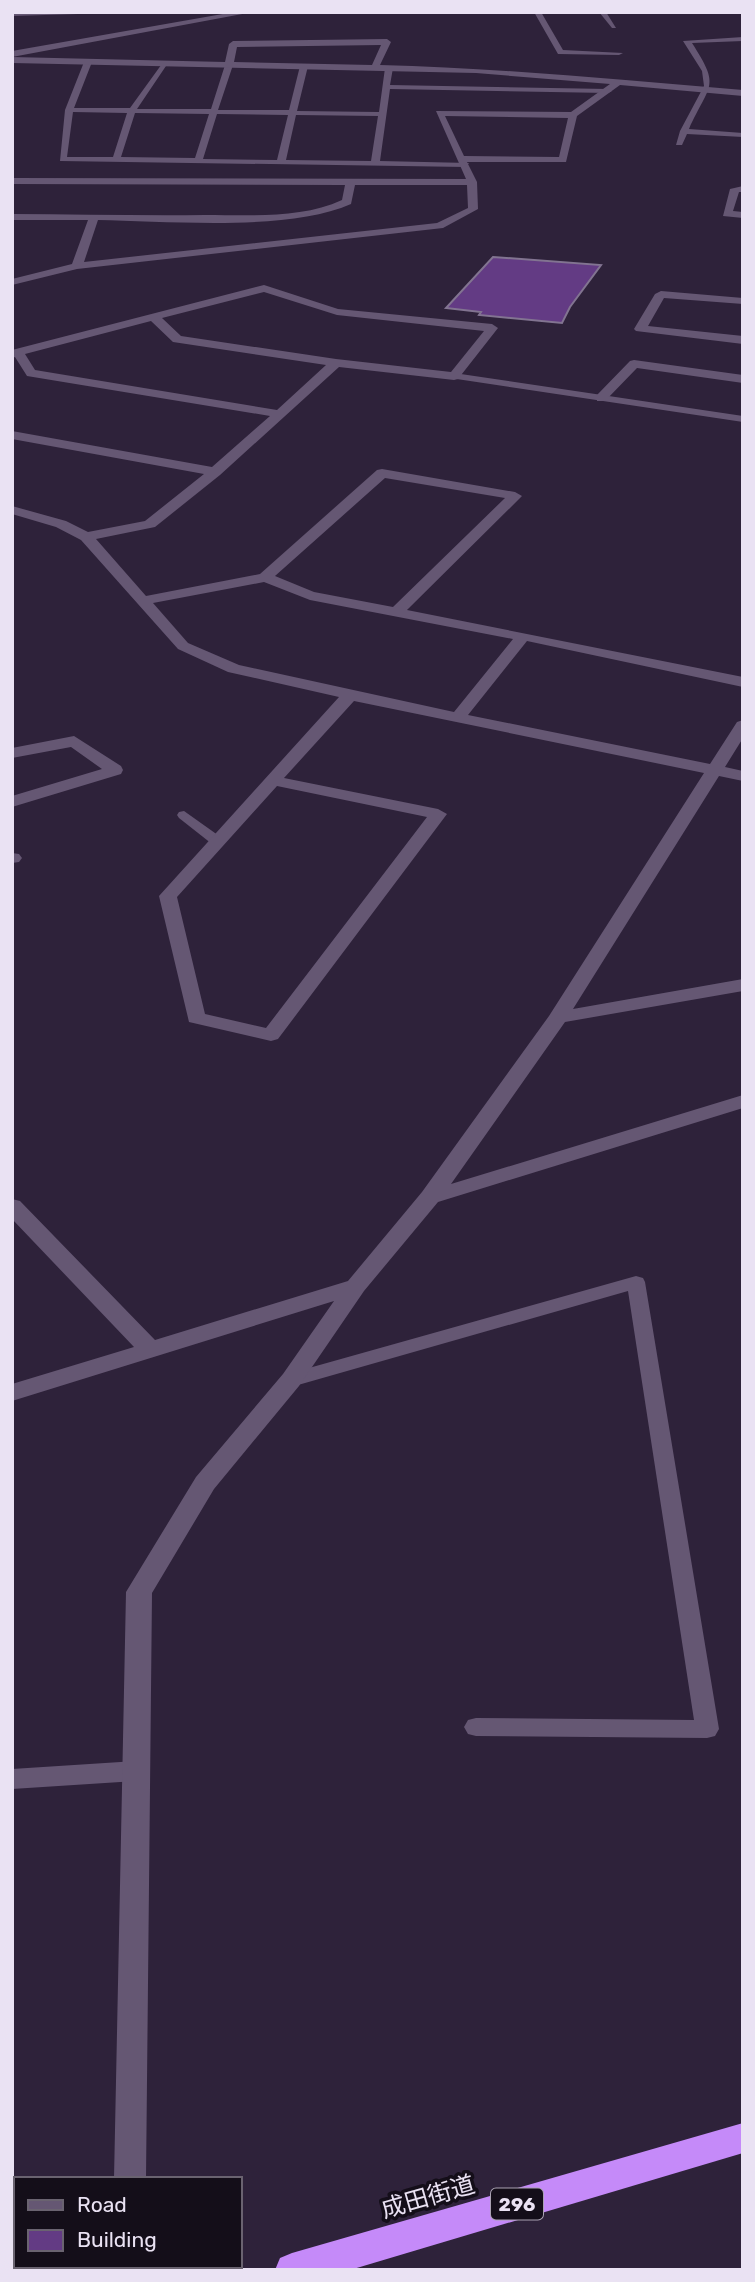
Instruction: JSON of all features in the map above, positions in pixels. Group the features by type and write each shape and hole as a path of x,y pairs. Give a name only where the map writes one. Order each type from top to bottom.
{"highway":[{"name":"成田街道","path":"292,2270 743,2138"}],"street":[{"path":"12,14 140,12"},
{"path":"180,12 218,18"},
{"path":"12,54 249,12"},
{"path":"229,65 233,44 387,42 375,67"},
{"path":"12,60 475,70 743,93"},
{"path":"12,282 78,267 439,226 473,209 472,182 439,113 573,115 620,81"},
{"path":"464,162 563,160 573,115"},
{"path":"12,181 472,182"},
{"path":"12,217 304,216 342,207 347,202 350,182"},
{"path":"743,189 735,189 727,214 743,215"},
{"path":"78,267 94,218"},
{"path":"154,317 177,339 337,363 454,376 492,328 337,312 264,288 154,317 15,354 31,373 279,414"},
{"path":"743,301 661,294 640,328 743,340"},
{"path":"86,537 150,524 215,472 337,363"},
{"path":"601,398 634,365 743,379"},
{"path":"12,435 215,472"},
{"path":"143,601 265,577 382,473 515,496 395,613"},
{"path":"12,510 61,524 86,537 183,646 203,657 261,676 743,776"},
{"path":"265,577 310,596 523,636 743,682"},
{"path":"458,717 523,636"},
{"path":"271,780 438,814 271,1035 197,1018 168,896 271,780 350,695"},
{"path":"131,2177 139,1592 205,1483 291,1380 356,1286 430,1197 558,1017 743,725"},
{"path":"12,753 74,741 114,770 12,802"},
{"path":"558,1017 743,985"},
{"path":"430,1197 743,1101"},
{"path":"12,1206 151,1350"},
{"path":"12,1393 356,1286"}],"lane":[{"path":"537,12 561,52 619,53"},
{"path":"602,12 614,27"},
{"path":"679,142 703,91 708,86 706,71 687,41 743,39"},
{"path":"88,62 69,110 63,159 375,164 464,162"},
{"path":"116,160 132,111 164,63"},
{"path":"198,161 229,65"},
{"path":"281,162 304,66"},
{"path":"375,164 389,68"},
{"path":"472,88 475,70"},
{"path":"386,87 608,91"},
{"path":"69,110 382,114"},
{"path":"684,131 743,135"},
{"path":"454,376 743,419"},
{"path":"184,815 217,841"},
{"path":"291,1380 636,1282 707,1729 475,1727"},
{"path":"12,1779 136,1770"}],"building":[{"path":"493,257 601,265 570,307 562,323 479,315 481,312 446,308"}]}
